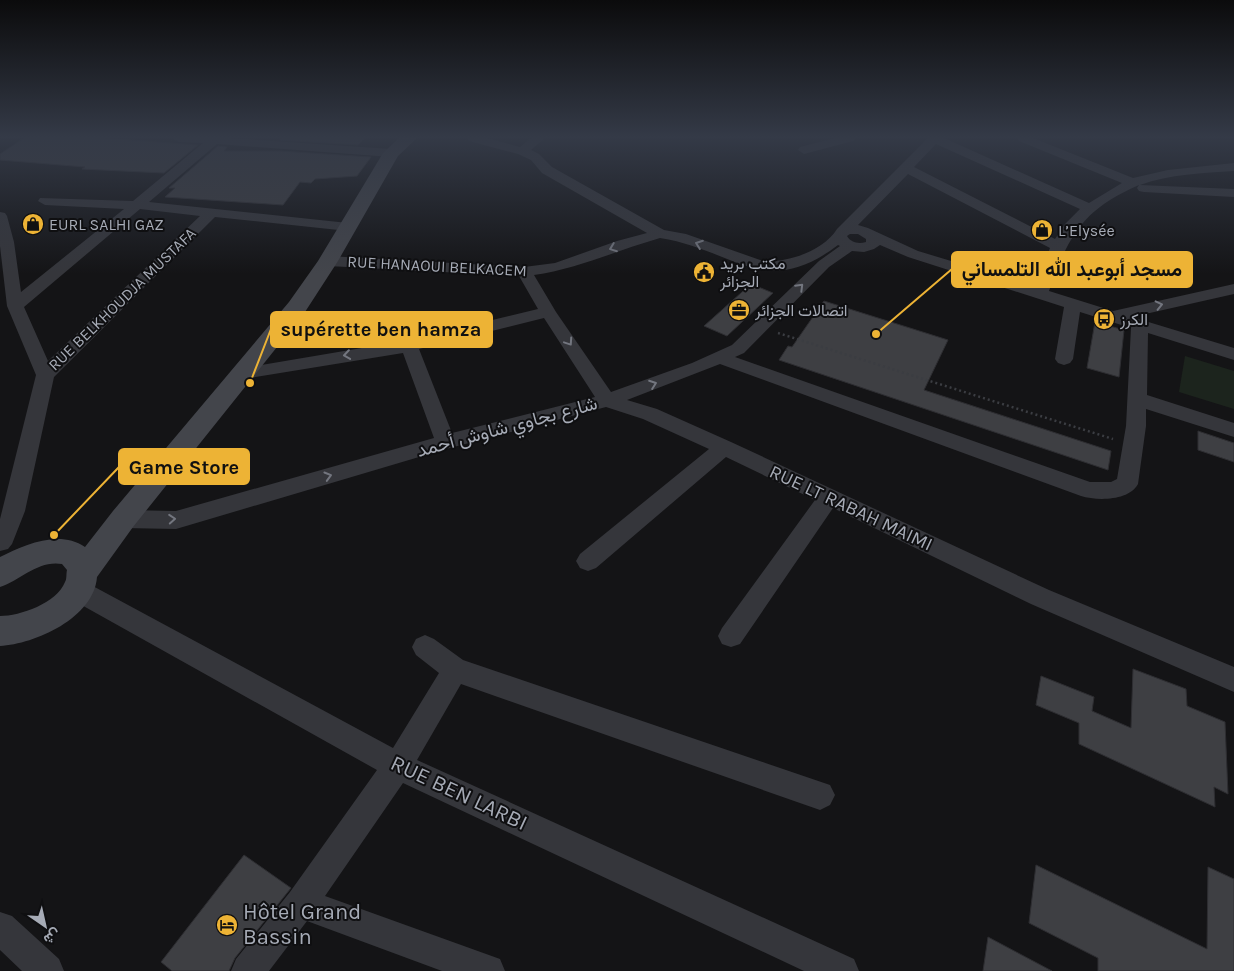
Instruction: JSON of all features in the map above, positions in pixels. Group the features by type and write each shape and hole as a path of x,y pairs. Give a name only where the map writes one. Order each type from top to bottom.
{"main road":[{"path":"0,651 12,630 39,623 76,582 123,519 297,307 328,261 373,183"},
{"path":"1,564 53,551 76,582"}],"street":[{"path":"16,306 164,183"},
{"path":"571,183 660,234 681,237 761,266 781,267 799,262 824,248 848,240 873,244 874,239 869,234 865,208"},
{"path":"848,240 865,208 889,183"},
{"path":"936,183 1059,247"},
{"path":"1034,183 1091,209"},
{"path":"1125,183 1234,193"},
{"path":"1040,292 1064,236 1080,216 1129,185 1136,183"},
{"path":"45,201 138,205 348,227"},
{"name":"RUE BELKHOUDJA MUSTAFA","path":"0,216 8,242 16,306 45,375 211,212"},
{"path":"848,240 850,230 869,234 913,254"},
{"name":"RUE HANAOUI BELKACEM","path":"328,261 524,272 565,265 622,244 660,234"},
{"path":"848,240 913,254 1234,354"},
{"name":"شارع بجاوي شاوش أحمد","path":"123,519 176,520 446,442 607,400 720,358 738,348 761,327 848,240"},
{"path":"524,272 548,312 607,400"},
{"path":"1112,316 1234,289"},
{"path":"1064,359 1074,303"},
{"path":"243,373 410,346 548,312"},
{"path":"720,358 1089,490 1112,490 1127,484 1137,400 1140,325"},
{"path":"410,346 446,442"},
{"path":"1,564 4,537 14,512 45,375"},
{"name":"RUE LT RABAH MAIMI","path":"607,400 650,414 724,447 828,498 1040,596 1234,680"},
{"path":"1137,400 1234,430"},
{"path":"588,561 724,447"},
{"path":"731,636 828,498"},
{"name":"RUE BEN LARBI","path":"76,582 398,766 842,971"},
{"path":"426,647 455,670 820,795"},
{"path":"248,971 301,903 398,766 455,670"},
{"path":"301,903 488,971"},
{"path":"0,928 47,971"}],"path":[{"path":"761,327 1133,445"}],"shaded area":[{"path":"1185,356 1234,371 1234,409 1179,392"}],"building":[{"path":"174,183 299,183 283,205 165,197 175,188 169,188"},
{"name":"اتصالات الجزائر","path":"751,284 773,293 727,336 704,326"},
{"path":"824,301 948,340 924,390 1111,451 1108,470 779,360 788,346 792,347"},
{"path":"1095,322 1124,330 1119,377 1087,368"},
{"path":"1198,431 1234,443 1234,462 1198,450"},
{"path":"1133,669 1186,689 1187,706 1225,722 1228,794 1214,787 1215,807 1079,744 1079,723 1036,705 1041,676 1094,697 1092,711 1131,728"},
{"name":"Hôtel Grand Bassin","path":"244,855 291,888 235,958 229,971 172,971 161,962"},
{"path":"1036,865 1207,949 1208,867 1234,879 1234,971 1098,971 1098,958 1029,923"},
{"path":"988,937 1052,971 983,971"}],"place":[{"name":"EURL SALHI GAZ","path":"33,224"},
{"name":"L’Elysée","path":"1042,230"},
{"name":"مكتب بريد الجزائر","path":"704,272"},
{"name":"اتصالات الجزائر","path":"739,310"},
{"name":"الكرز","path":"1104,319"},
{"name":"مسجد أبوعبد الله التلمساني","path":"876,334"},
{"name":"supérette ben hamza","path":"250,383"},
{"name":"Game Store","path":"54,535"},
{"name":"Hôtel Grand Bassin","path":"227,925"}]}
